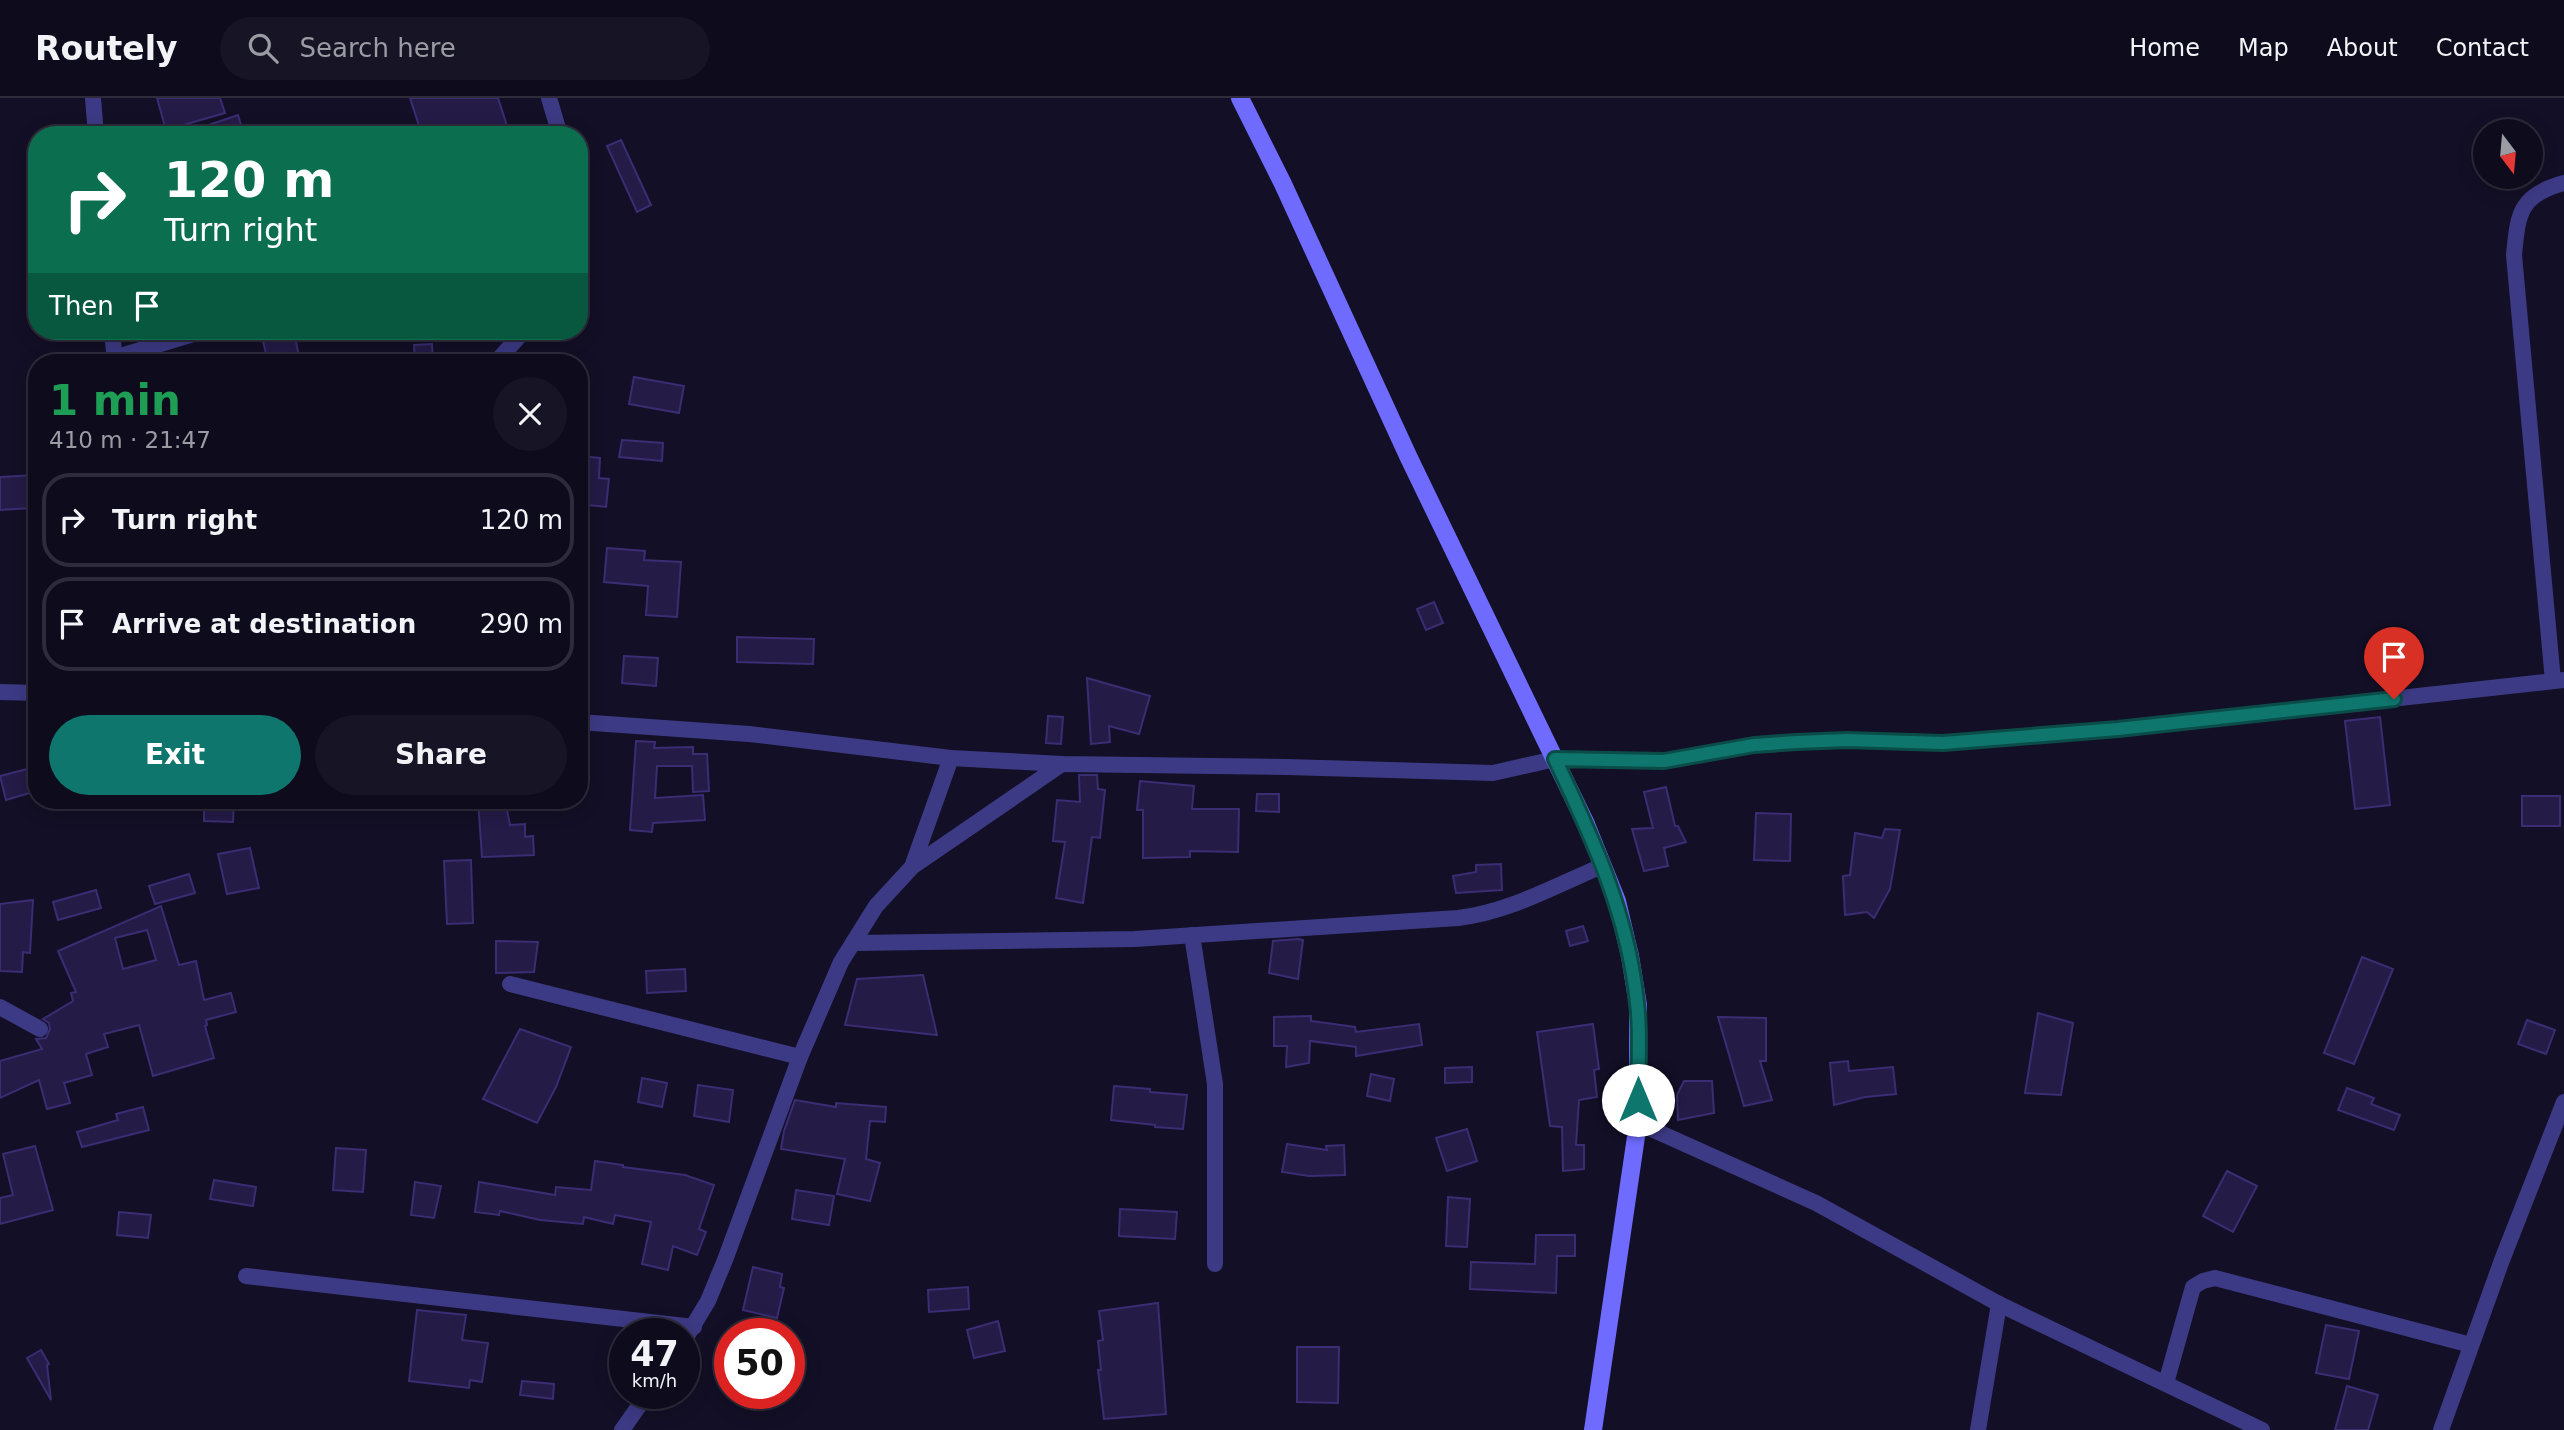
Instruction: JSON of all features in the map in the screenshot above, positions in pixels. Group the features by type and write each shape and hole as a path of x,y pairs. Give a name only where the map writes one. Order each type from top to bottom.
{"main road":[{"path":"1240,98 1283,184 1409,458 1586,824 1617,901 1638,1005 1638,1123 1593,1430"}],"street":[{"path":"93,98 95,126"},
{"path":"549,98 557,126"},
{"path":"588,723 749,734 951,758 1062,764 1493,773 1555,759 1664,761 1754,745 1796,742 1847,740 1943,743 2035,736 2275,713 2558,680 2514,255 2517,218 2526,201 2546,188 2564,183"},
{"path":"133,354 176,340"},
{"path":"503,354 516,340"},
{"path":"0,692 28,693"},
{"path":"912,867 951,758"},
{"path":"697,1318 725,1260 800,1057 841,961 876,906 912,867 1062,764"},
{"path":"853,943 1135,939 1474,916 1516,903 1602,866"},
{"path":"1192,934 1214,1084 1215,1264"},
{"path":"510,984 800,1057"},
{"path":"0,1007 40,1029"},
{"path":"2441,1430 2564,1101"},
{"path":"1638,1123 1816,1203 1999,1304 2262,1430"},
{"path":"246,1276 609,1324"},
{"path":"2166,1383 2193,1287 2215,1278 2471,1345"},
{"path":"1978,1430 1999,1304"},
{"path":"622,1430 637,1409"}],"building":[{"path":"157,98 220,98 225,113 180,126 165,126"},
{"path":"410,98 498,98 507,126 419,126"},
{"path":"238,115 241,126 206,126"},
{"path":"621,140 651,205 637,212 607,146"},
{"path":"263,340 296,340 298,354 266,354"},
{"path":"432,344 433,354 415,354 414,345"},
{"path":"634,377 684,386 679,413 629,404"},
{"path":"622,440 663,443 662,461 619,457"},
{"path":"588,457 600,458 599,478 609,479 606,507 588,505"},
{"path":"28,475 28,508 0,510 0,477"},
{"path":"607,548 645,551 644,560 681,562 677,617 646,615 648,586 604,582"},
{"path":"1434,602 1443,623 1426,630 1417,609"},
{"path":"737,637 814,639 813,664 737,662"},
{"path":"624,656 658,658 656,686 622,683"},
{"path":"1087,678 1150,696 1139,734 1109,726 1110,742 1091,744"},
{"path":"1048,716 1063,717 1061,744 1046,743"},
{"path":"2380,717 2390,805 2355,809 2345,721"},
{"path":"636,741 655,742 654,748 693,747 693,754 707,754 709,791 693,792 692,766 657,766 655,798 703,795 705,820 653,823 652,832 630,830"},
{"path":"27,769 28,793 6,800 0,776"},
{"path":"1079,775 1097,775 1098,789 1105,790 1100,838 1092,837 1083,903 1056,898 1065,842 1053,841 1057,800 1080,802"},
{"path":"1140,781 1194,786 1192,809 1239,809 1238,852 1190,851 1190,857 1143,858 1143,810 1137,810"},
{"path":"1666,787 1675,826 1678,826 1686,842 1664,848 1668,866 1644,871 1632,829 1653,828 1644,792"},
{"path":"1257,794 1279,794 1279,812 1256,811"},
{"path":"2522,796 2560,796 2560,826 2522,826"},
{"path":"204,809 234,809 233,822 204,821"},
{"path":"479,809 507,809 510,825 525,824 525,837 533,836 534,855 482,857"},
{"path":"1756,813 1791,814 1790,861 1754,860"},
{"path":"1885,829 1900,830 1890,889 1874,918 1867,912 1845,915 1843,876 1850,875 1855,833 1882,838"},
{"path":"250,848 259,888 227,894 218,854"},
{"path":"471,860 473,923 447,924 444,861"},
{"path":"1501,864 1502,890 1456,893 1453,876 1476,872 1476,865"},
{"path":"189,874 195,893 155,904 149,886"},
{"path":"96,890 101,908 58,920 53,902"},
{"path":"33,900 30,953 23,952 22,972 0,971 0,904"},
{"path":"161,906 179,965 196,961 204,1000 231,993 236,1012 206,1020 205,1026 214,1058 153,1076 139,1025 104,1034 108,1047 86,1054 92,1075 64,1083 70,1103 47,1109 39,1080 0,1098 0,1061 42,1049 36,1039 46,1038 50,1029 49,1023 43,1019 73,1001 71,993 76,992 58,951","holes":["147,930 156,960 123,969 115,938"]},
{"path":"1583,926 1588,941 1570,946 1566,931"},
{"path":"1303,940 1298,979 1269,973 1273,941"},
{"path":"496,941 538,942 534,972 496,973"},
{"path":"2362,957 2393,969 2354,1064 2324,1053"},
{"path":"685,969 686,991 647,993 646,971"},
{"path":"923,975 937,1035 845,1025 857,979"},
{"path":"2038,1013 2073,1023 2061,1095 2025,1093"},
{"path":"1311,1016 1311,1021 1355,1027 1356,1032 1419,1024 1422,1045 1356,1056 1356,1047 1310,1041 1309,1063 1286,1067 1287,1046 1274,1046 1274,1017"},
{"path":"1718,1017 1766,1018 1766,1061 1760,1061 1772,1100 1744,1106"},
{"path":"2527,1020 2555,1030 2546,1054 2518,1044"},
{"path":"1593,1024 1599,1069 1594,1070 1597,1097 1579,1100 1576,1145 1584,1145 1584,1169 1563,1171 1562,1127 1550,1126 1537,1032"},
{"path":"520,1029 571,1047 556,1087 537,1123 483,1099"},
{"path":"1848,1061 1849,1071 1893,1067 1896,1094 1865,1097 1834,1105 1830,1063"},
{"path":"1472,1067 1472,1082 1445,1083 1445,1068"},
{"path":"1371,1074 1394,1079 1390,1101 1367,1096"},
{"path":"642,1078 667,1083 662,1107 638,1102"},
{"path":"1684,1081 1712,1081 1714,1113 1678,1120 1677,1095"},
{"path":"698,1085 733,1090 729,1122 694,1116"},
{"path":"1114,1086 1187,1095 1183,1129 1111,1120"},
{"path":"2347,1088 2374,1098 2371,1104 2400,1115 2394,1130 2338,1110"},
{"path":"795,1100 836,1107 836,1103 886,1107 885,1122 870,1121 866,1159 880,1163 870,1201 837,1194 845,1159 781,1149"},
{"path":"143,1107 149,1130 82,1147 77,1132 118,1120 116,1114"},
{"path":"1467,1129 1477,1161 1447,1171 1436,1138"},
{"path":"1287,1144 1327,1150 1326,1146 1344,1145 1345,1175 1309,1176 1282,1172"},
{"path":"35,1146 53,1210 0,1224 0,1198 13,1195 3,1154"},
{"path":"336,1148 366,1150 363,1192 333,1190"},
{"path":"595,1161 685,1175 714,1185 699,1229 706,1232 697,1255 673,1246 668,1270 642,1264 651,1222 615,1215 613,1224 584,1217 583,1224 540,1220 500,1211 499,1215 475,1212 479,1182 555,1195 556,1187 591,1190"},
{"path":"2227,1171 2257,1186 2233,1232 2203,1216"},
{"path":"214,1180 256,1187 253,1206 210,1199"},
{"path":"415,1182 441,1186 434,1218 411,1215"},
{"path":"796,1190 834,1196 829,1225 792,1219"},
{"path":"1448,1197 1470,1199 1467,1247 1446,1246"},
{"path":"1120,1209 1177,1212 1175,1239 1119,1236"},
{"path":"119,1212 151,1215 148,1238 117,1235"},
{"path":"1536,1235 1575,1235 1575,1256 1557,1256 1556,1293 1470,1289 1471,1262 1535,1264"},
{"path":"753,1267 782,1274 780,1287 784,1288 777,1318 743,1310"},
{"path":"968,1287 969,1309 929,1312 928,1290"},
{"path":"1158,1303 1166,1414 1104,1419 1098,1370 1101,1370 1098,1341 1103,1340 1099,1311"},
{"path":"417,1310 466,1315 462,1340 488,1343 482,1382 470,1380 469,1388 409,1381"},
{"path":"998,1321 1005,1351 974,1358 967,1330"},
{"path":"2326,1325 2359,1331 2349,1379 2316,1373"},
{"path":"1297,1347 1339,1347 1338,1403 1297,1402"},
{"path":"41,1350 49,1364 51,1400 27,1358"},
{"path":"522,1381 554,1384 553,1399 520,1395"},
{"path":"2347,1386 2378,1395 2368,1430 2335,1430"}],"route":[{"path":"1638,1100 1638,1005 1617,901 1586,824 1555,759 1664,761 1754,745 1796,742 1847,740 1943,743 2118,729 2394,699"}]}
